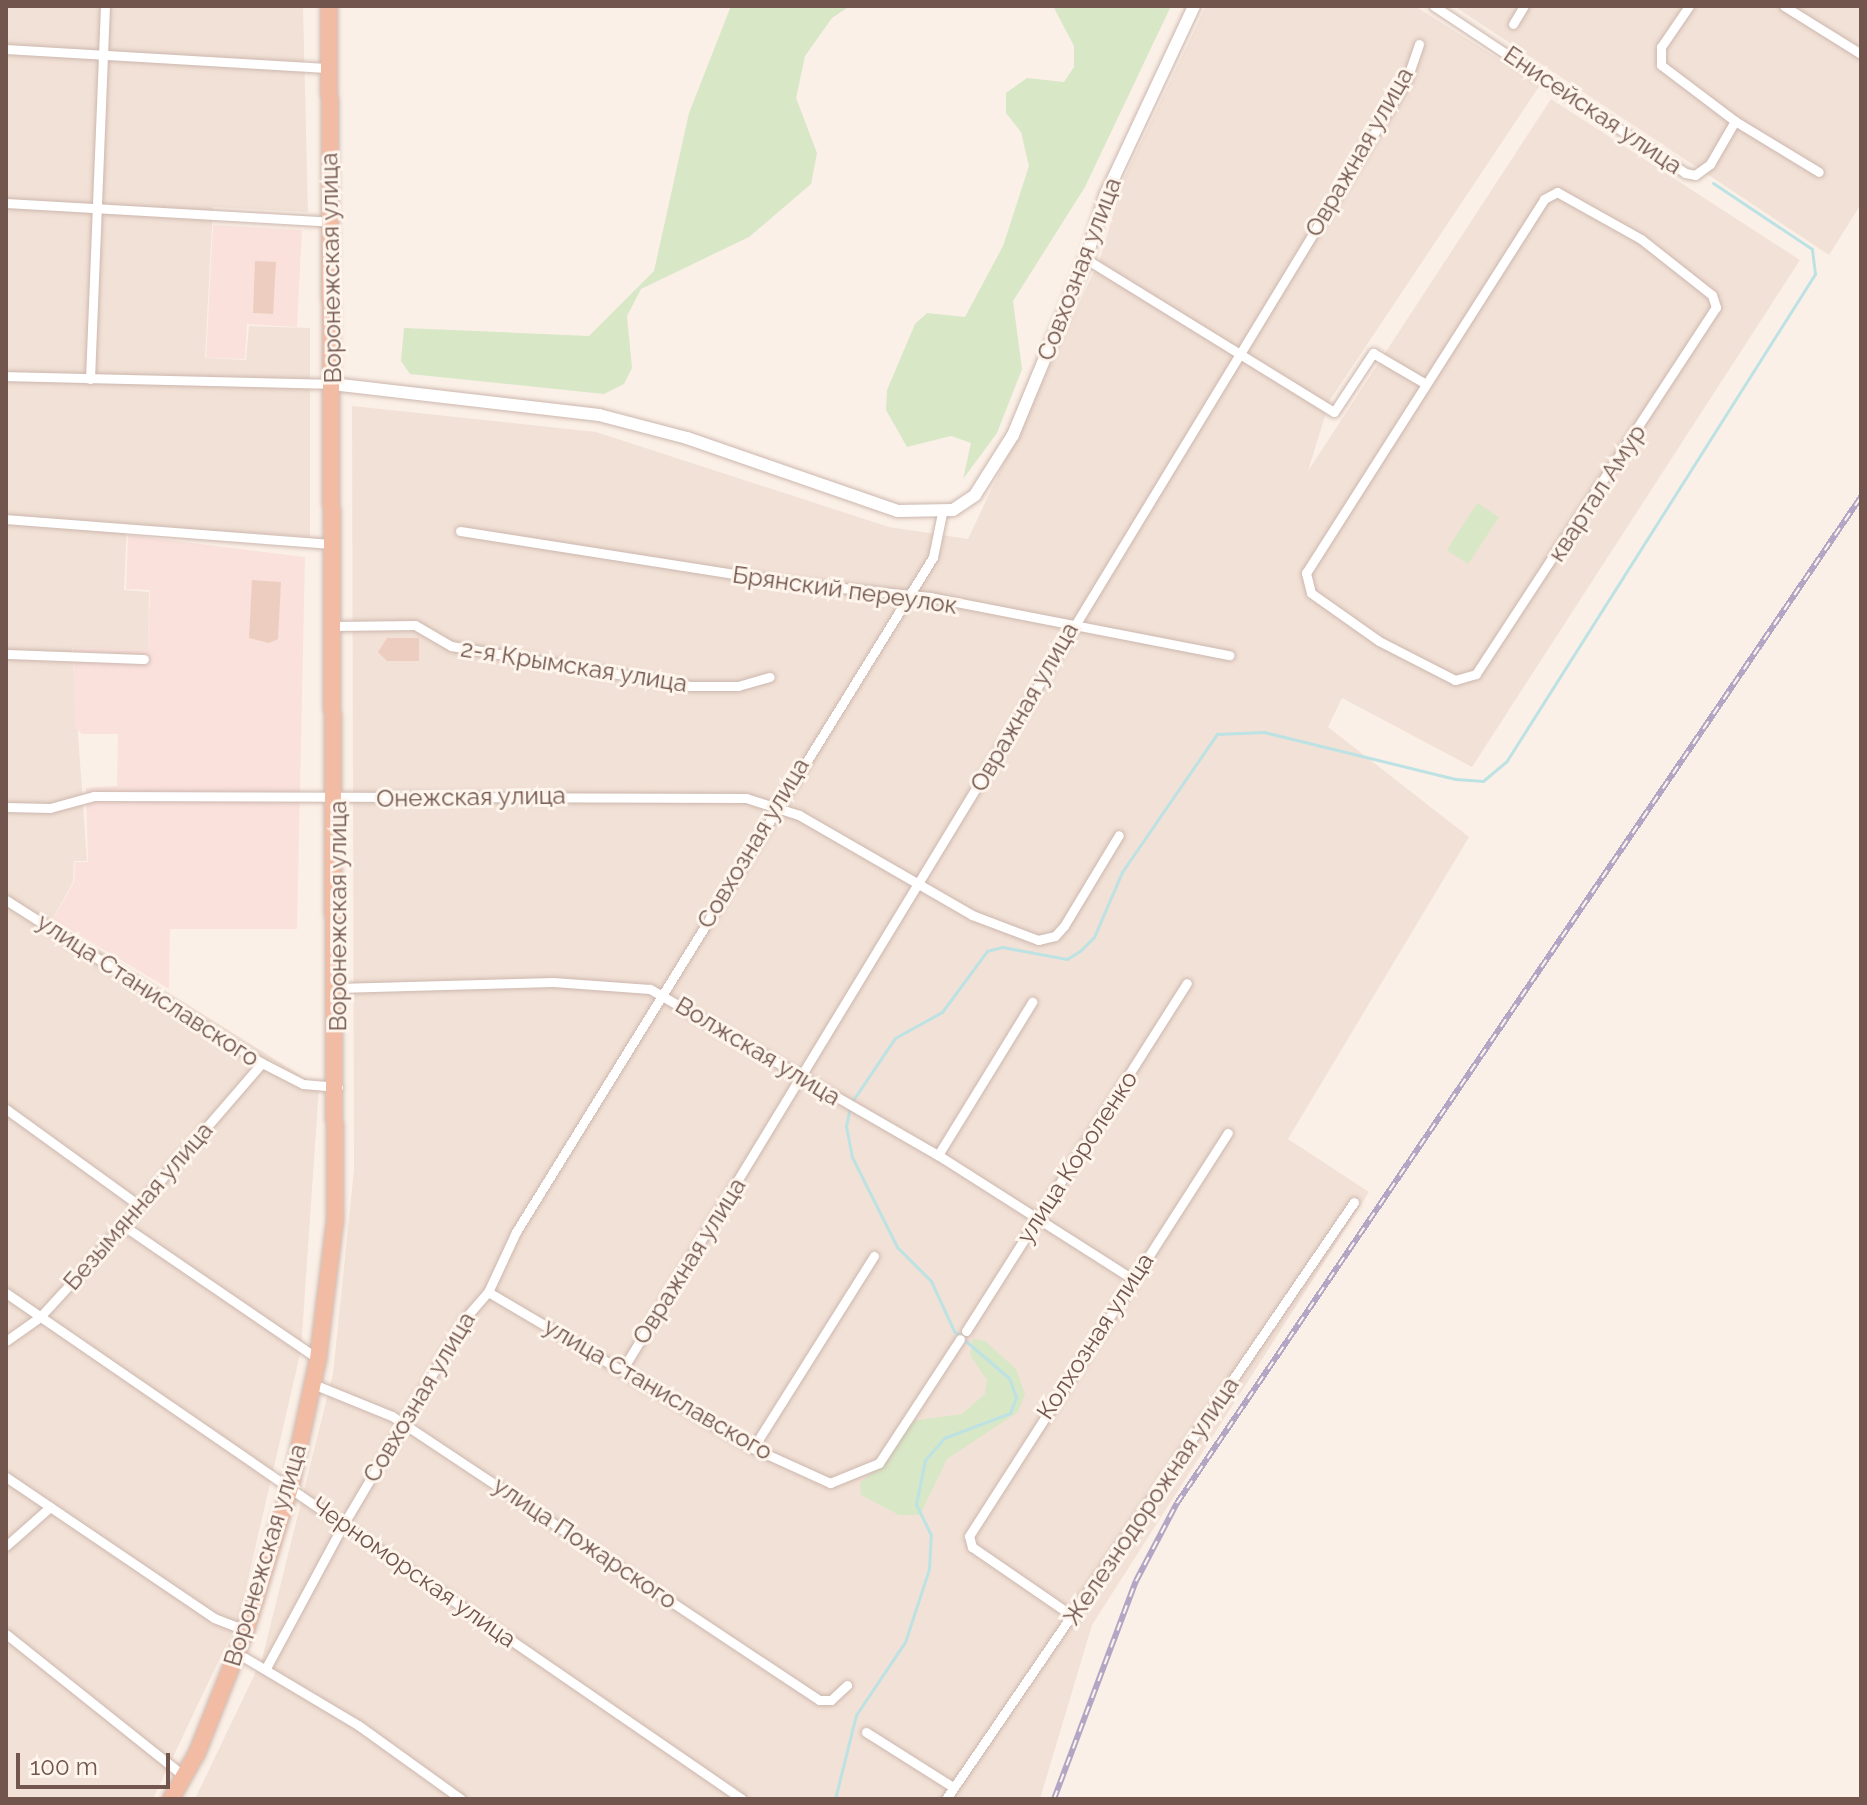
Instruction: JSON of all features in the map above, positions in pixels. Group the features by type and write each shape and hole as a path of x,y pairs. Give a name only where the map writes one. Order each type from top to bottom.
{"highway":[{"name":"Воронежская улица","path":"171,1799 185,1777 246,1630 291,1485 318,1359 335,1221 337,800 329,6"}],"main road":[{"name":"Совхозная улица","path":"942,513 975,495 1013,435 1086,259 1111,181 1194,6"},
{"path":"332,384 599,415 687,438 898,511 942,513"}],"street":[{"path":"90,379 105,6"},
{"name":"Енисейская улица","path":"1434,6 1446,9 1685,173 1695,175 1710,164 1735,121"},
{"path":"1513,24 1524,6"},
{"path":"1689,6 1661,47 1661,65 1735,121 1819,172"},
{"path":"1784,6 1861,54"},
{"name":"Овражная улица","path":"624,1367 802,1080 1071,625 1407,79 1419,44"},
{"path":"6,49 330,68"},
{"name":"квартал Амур","path":"1557,192 1641,239 1716,301 1597,494 1466,681 1379,641 1307,584 1308,563 1426,384 1544,199 1557,192"},
{"path":"6,203 331,222"},
{"path":"1086,259 1334,412 1373,353 1426,384"},
{"path":"6,376 332,384"},
{"name":"Совхозная улица","path":"266,1668 343,1525 403,1423 488,1292 509,1245 776,806 933,557 942,513"},
{"path":"6,519 333,544"},
{"name":"Брянский переулок","path":"460,531 755,578 907,594 1229,655"},
{"name":"2-я Крымская улица","path":"335,626 415,625 451,646 689,686 738,686 770,677"},
{"path":"6,654 144,659"},
{"name":"Онежская улица","path":"6,807 50,808 94,796 337,800 722,795 776,806 994,926 1048,940 1119,835"},
{"name":"улица Станиславского","path":"6,900 262,1063 297,1082 338,1087"},
{"name":"Волжская улица","path":"337,988 553,982 636,985 661,993 802,1080 938,1155 1037,1221 1131,1278"},
{"name":"улица Короленко","path":"830,1483 879,1463 1187,983"},
{"path":"938,1155 1032,1002"},
{"name":"Безымянная улица","path":"6,1341 40,1317 124,1226 262,1063"},
{"path":"6,1109 140,1206"},
{"name":"Колхозная улица","path":"1074,1617 969,1542 1131,1278 1228,1133"},
{"name":"Железнодорожная улица","path":"946,1799 1074,1617 1354,1202"},
{"path":"124,1226 318,1359"},
{"path":"753,1448 874,1256"},
{"name":"улица Станиславского","path":"488,1292 624,1367 753,1448 830,1483"},
{"name":"Черноморская улица","path":"6,1293 291,1485 343,1525 742,1799"},
{"name":"улица Пожарского","path":"313,1384 403,1423 819,1700 831,1700 847,1685"},
{"path":"6,1477 214,1618 246,1630"},
{"path":"6,1546 50,1507"},
{"path":"6,1634 185,1777"},
{"path":"237,1653 266,1668 461,1799"},
{"path":"866,1732 953,1787"}],"shaded area":[{"path":"6,6 303,6 308,212 213,207 205,358 246,360 249,326 310,328 310,537 127,525 124,590 149,592 148,650 72,648 87,861 74,861 73,882 52,920 319,1087 301,1350 239,1618 153,1799 6,1799"},
{"path":"1206,6 1415,6 1540,85 1330,400 1308,471 1551,99 1800,260 1472,767 1342,698 1328,727 1469,837 1288,1139 1369,1192 1092,1625 1040,1799 195,1799 262,1659 333,1374 354,1170 352,406 596,432 889,527 968,539 1100,259 1124,178"},
{"path":"1454,6 1861,6 1861,204 1829,255"},
{"path":"213,225 302,230 297,327 247,324 245,359 206,358"},
{"path":"128,535 305,557 297,929 170,929 169,989 53,919 74,882 75,862 88,862 86,788 117,786 118,734 82,734 75,728 73,648 148,650 150,590 126,589"}],"green space":[{"path":"731,6 850,6 832,18 805,56 796,98 817,153 811,184 749,237 641,289 627,316 632,368 624,384 604,394 410,374 401,361 404,328 589,336 654,271 689,113"},
{"path":"1053,6 1171,6 1085,187 1013,301 1022,369 997,433 963,479 971,443 951,436 907,447 886,410 887,390 915,324 927,313 965,317 1003,246 1029,166 1021,132 1006,113 1006,93 1027,78 1064,82 1074,67 1074,46"},
{"path":"1477,503 1499,517 1468,564 1447,550"},
{"path":"973,1339 985,1341 1016,1369 1025,1394 1018,1412 947,1459 920,1515 899,1515 861,1495 860,1483 887,1460 911,1421 962,1414 985,1394 987,1380 970,1355"}],"building":[{"path":"255,261 276,262 273,314 253,313"},
{"path":"252,580 281,582 278,639 269,643 249,638"},
{"path":"387,638 419,638 419,661 387,661 378,652"}],"waterway":[{"path":"835,1799 856,1715 905,1642 929,1569 931,1535 916,1504 925,1460 944,1438 1010,1413 1016,1397 1009,1378 954,1331 931,1281 897,1247 852,1157 846,1126 851,1103 895,1038 942,1012 987,951 1002,947 1067,959 1094,937 1122,872 1217,734 1264,732 1456,779 1483,781 1506,762 1815,274 1812,249 1713,183"}],"railway":[{"path":"1054,1799 1136,1581 1177,1503 1861,497"}]}
